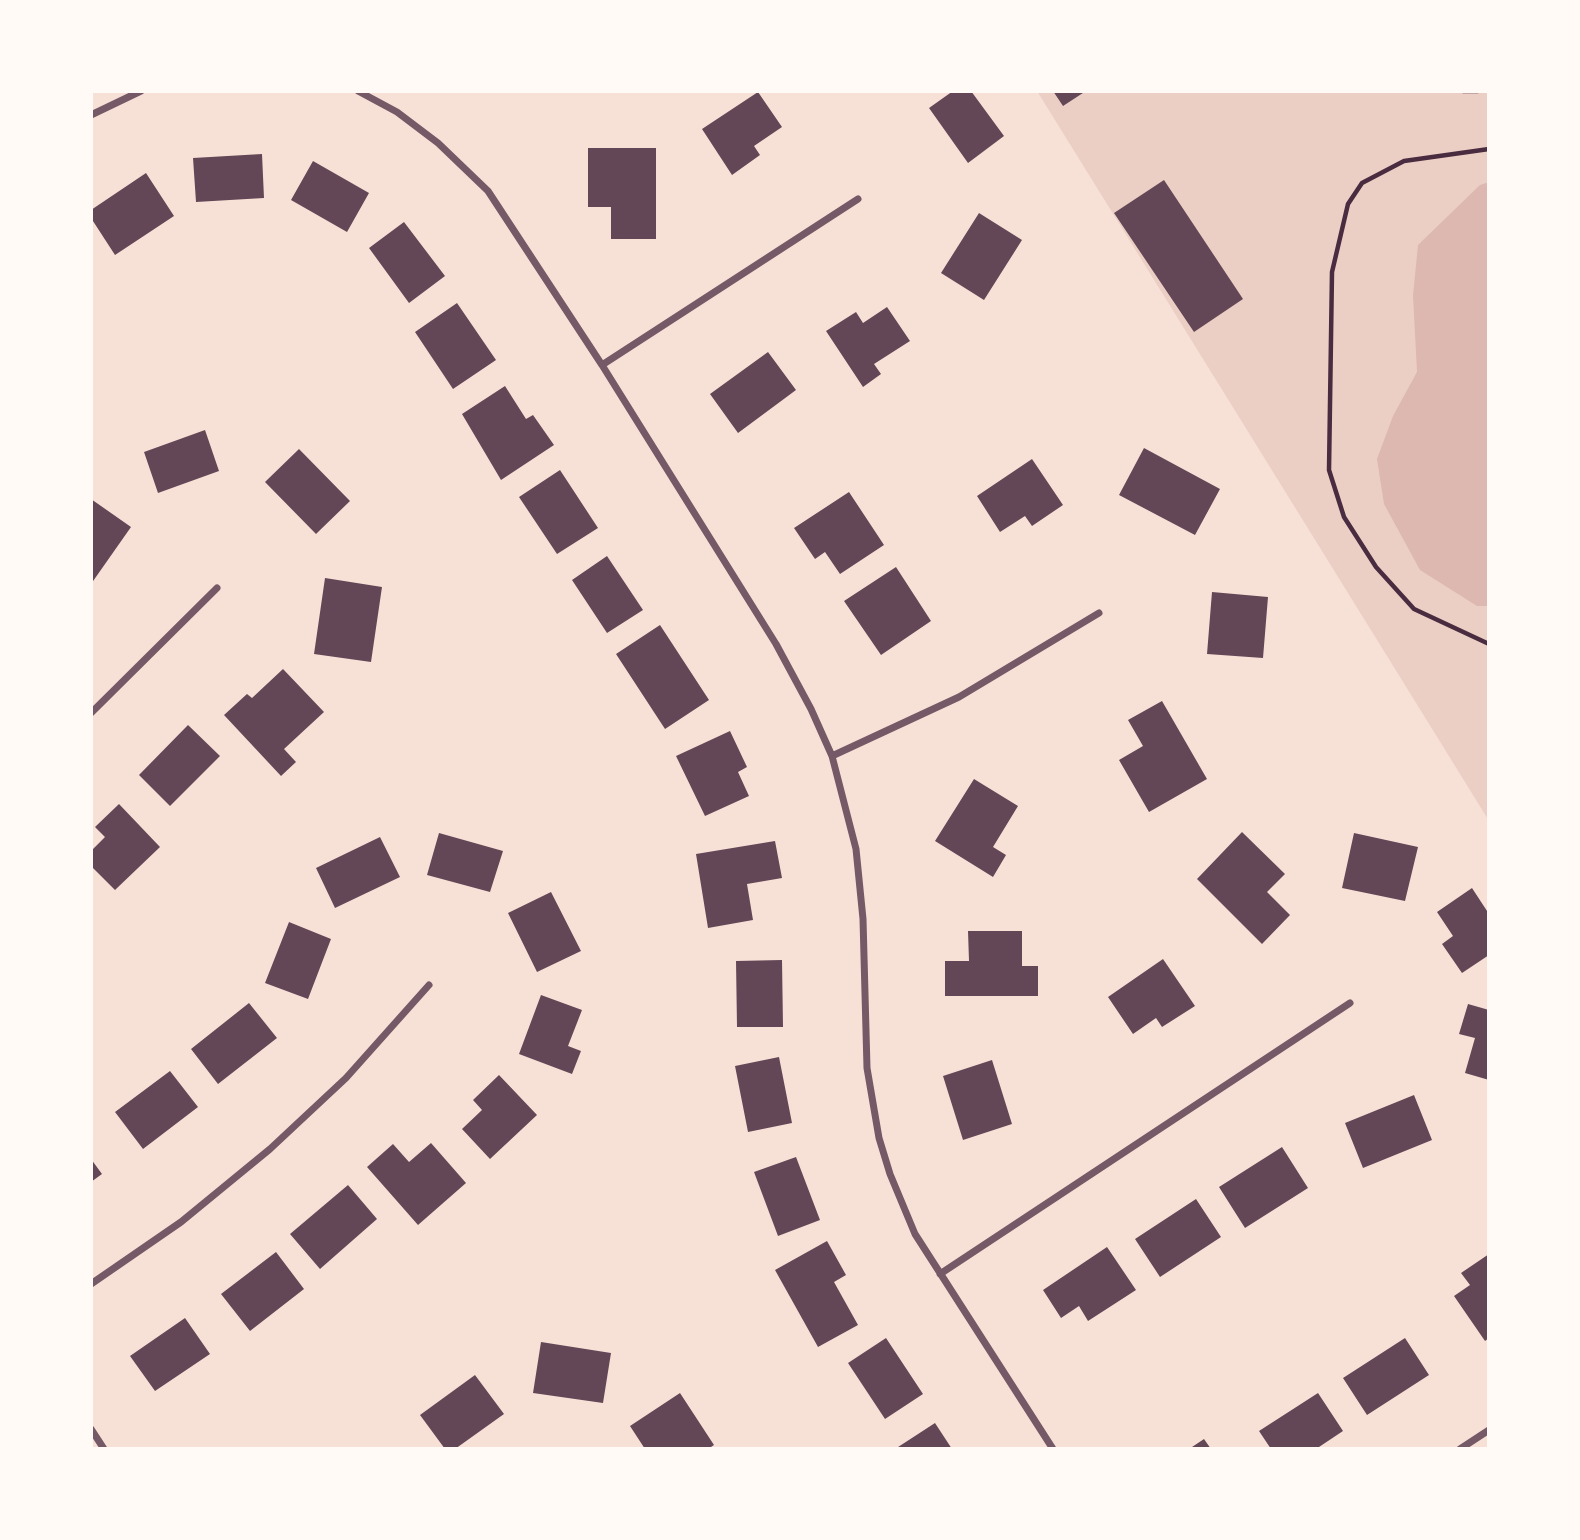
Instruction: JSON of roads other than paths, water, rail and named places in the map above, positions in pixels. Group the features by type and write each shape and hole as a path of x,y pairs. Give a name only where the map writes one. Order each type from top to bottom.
{"street":[{"path":"91,115 141,91"},
{"path":"358,91 418,128 472,173 502,210 776,644 832,756 856,849 863,919 867,1068 874,1116 902,1207 940,1274 1053,1449"},
{"path":"602,365 858,199"},
{"path":"91,713 217,588"},
{"path":"832,756 959,697 1099,614"},
{"path":"91,1284 181,1222 279,1141 346,1078 429,985"},
{"path":"940,1274 1350,1003"},
{"path":"91,1429 104,1449"},
{"path":"1460,1449 1489,1430"}]}
